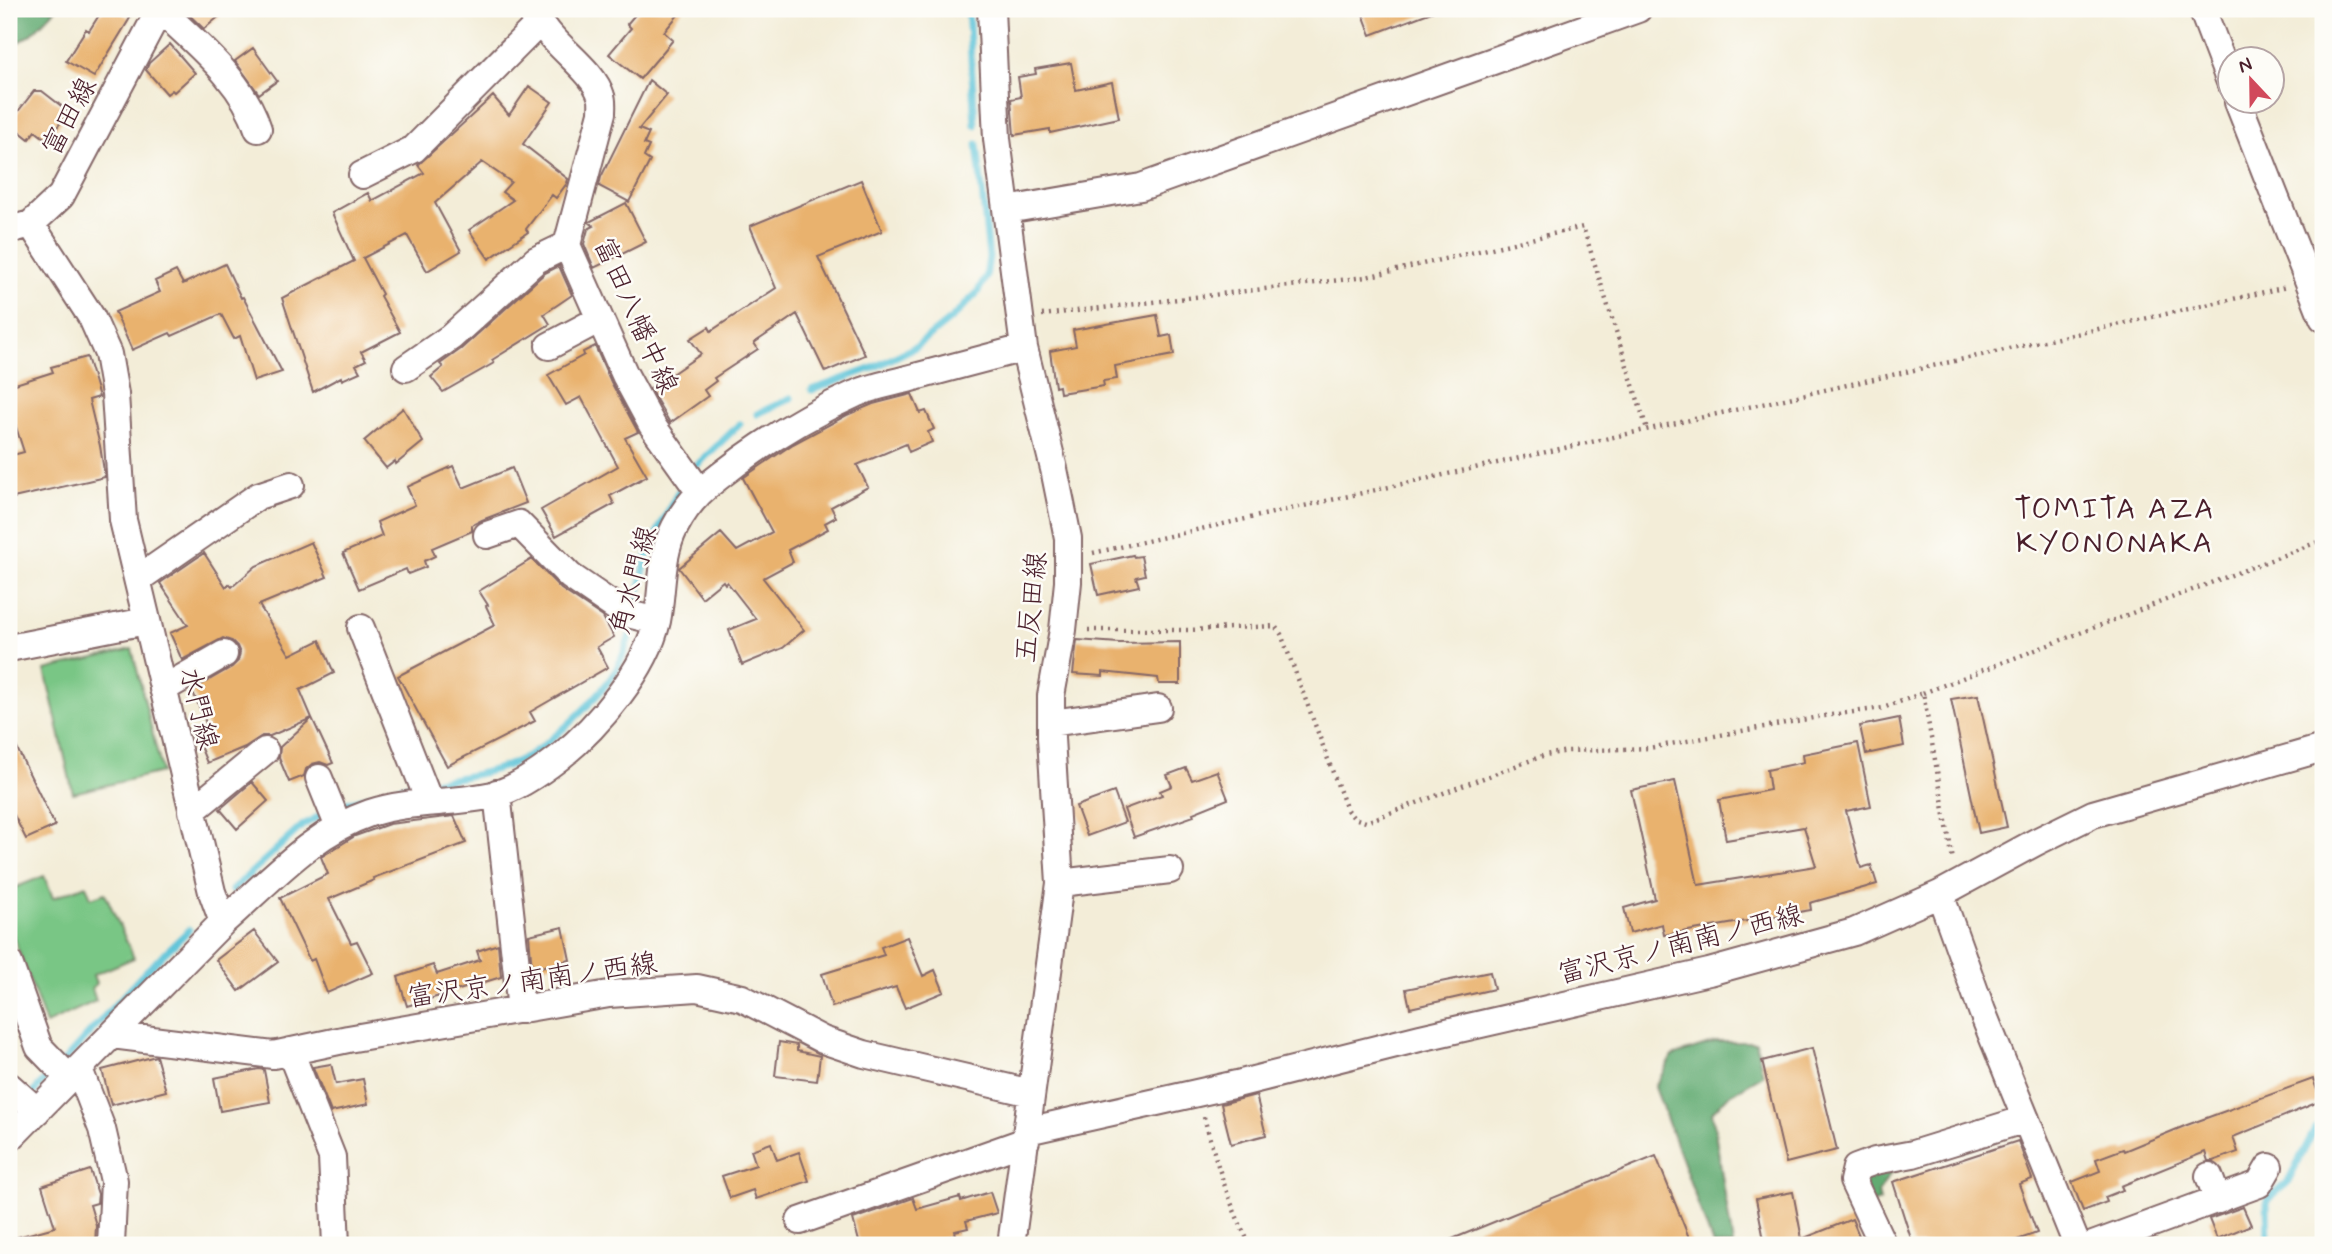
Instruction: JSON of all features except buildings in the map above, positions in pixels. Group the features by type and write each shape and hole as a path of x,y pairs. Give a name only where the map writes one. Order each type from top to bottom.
{"street":[{"path":"160,9 219,66 245,99 258,129"},
{"name":"富田線","path":"16,226 61,196 160,9"},
{"name":"五反田線","path":"991,9 997,139 1024,348 1068,538 1068,582 1063,630 1051,696 1060,883 1011,1245"},
{"path":"1007,210 1141,187 1637,9"},
{"path":"2202,9 2217,46"},
{"path":"362,175 414,149 536,16"},
{"name":"富田八幡中線","path":"536,16 590,78 601,96 603,113 567,245 598,320 625,375 652,425 699,491"},
{"path":"2244,116 2323,317"},
{"name":"水門線","path":"16,226 92,318 108,354 115,394 124,520 192,811 212,892 223,922"},
{"path":"406,368 451,337 536,260 567,245"},
{"path":"549,346 598,320"},
{"name":"角水門線","path":"223,922 313,841 330,806 373,812 429,801 497,793 530,777 559,758 589,732 644,656 657,621 662,571 674,529 699,491 789,427 857,393 1024,348"},
{"path":"138,579 258,496 291,485"},
{"path":"487,535 519,524 570,576 624,612 657,621"},
{"path":"9,648 146,621"},
{"path":"361,628 429,801"},
{"path":"163,689 224,654"},
{"path":"1051,723 1158,708"},
{"name":"富沢京ノ南南ノ西線","path":"800,1221 1027,1136 1585,999 1709,972 1854,932 1949,889 2094,814 2323,748"},
{"path":"192,811 265,751"},
{"path":"497,793 521,1010"},
{"path":"1060,883 1170,870"},
{"path":"1949,889 1982,1011 2077,1245"},
{"path":"9,1139 223,922"},
{"path":"9,962 39,1047 74,1074 102,1129 114,1181 111,1245"},
{"name":"富沢京ノ南南ノ西線","path":"111,1035 273,1055 348,1039 609,994 697,988 742,998 823,1040 864,1054 1031,1093"},
{"path":"290,1051 332,1157 336,1245"},
{"path":"9,1086 37,1111"},
{"path":"1883,1245 1853,1181 1856,1168 1875,1161 1913,1154 2026,1119"},
{"path":"2093,1245 2214,1188 2259,1184 2269,1167"}],"path":[{"path":"1020,318 1366,277 1583,227 1647,429"},
{"path":"1068,558 2309,282"},
{"path":"1063,630 1189,630 1275,626 1281,634 1347,810 1354,818 1366,822 1545,755 1567,751 1649,748 1824,716 1884,708 2323,540"},
{"path":"1923,693 1949,889"},
{"path":"1197,1093 1217,1167 1236,1218 1251,1245"}],"green space":[{"path":"9,9 56,9 31,35 9,47"},
{"path":"132,649 162,772 73,793 45,670"},
{"path":"44,876 53,898 86,885 91,898 105,893 134,958 93,975 96,983 92,989 96,1001 46,1024 9,925 9,890"},
{"path":"1716,1042 1756,1042 1763,1075 1729,1095 1712,1112 1733,1245 1713,1245 1655,1087 1672,1056"},
{"path":"2008,1137 1891,1172 1878,1193 1880,1201 1870,1205 1862,1170"}],"waterway":[{"path":"968,9 975,125"},
{"path":"812,390 875,367 917,346 952,318 977,293 986,277 989,257 977,144"},
{"path":"757,414 791,398"},
{"path":"697,465 740,424"},
{"path":"635,607 649,549 678,492"},
{"path":"432,782 501,768 522,759 546,743 586,707 608,681 621,661 632,630"},
{"path":"232,890 303,825 340,805 409,785"},
{"path":"63,1062 143,974 189,930"},
{"path":"31,1095 53,1071"},
{"path":"9,1119 19,1109"},
{"path":"2268,1245 2267,1200 2287,1183 2315,1129 2323,1122"}],"district":[{"name":"TOMITA AZA KYONONAKA","path":"2115,525"}]}
